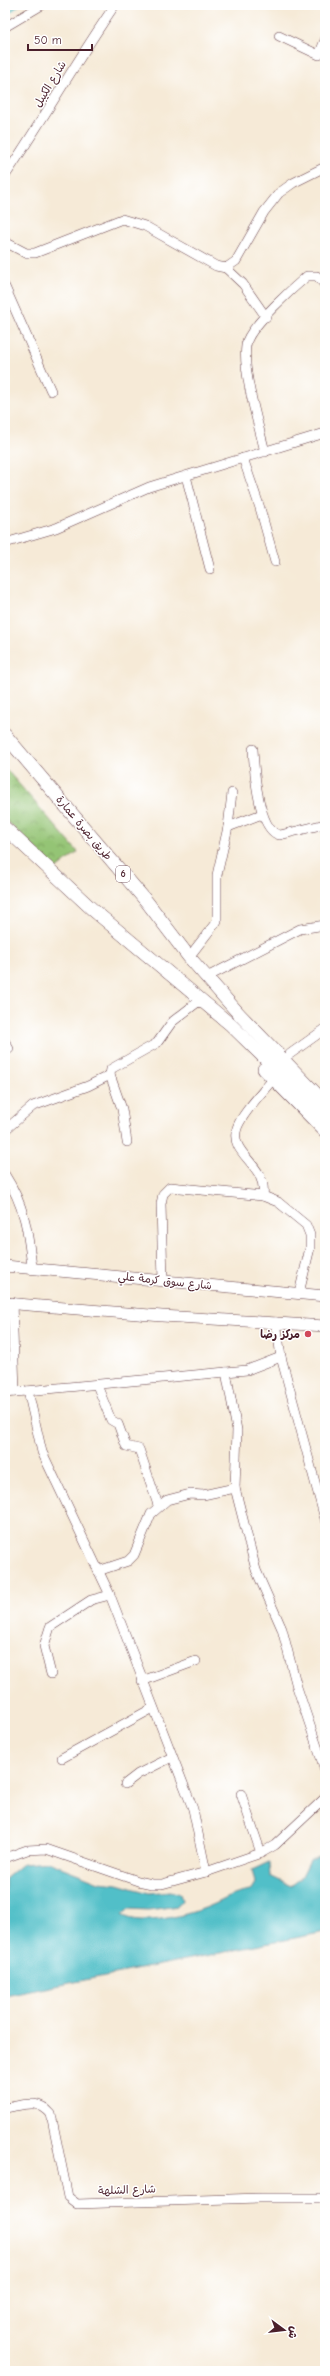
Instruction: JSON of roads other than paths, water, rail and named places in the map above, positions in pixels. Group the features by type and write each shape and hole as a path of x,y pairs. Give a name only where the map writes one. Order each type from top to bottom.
{"highway":[{"name":"طريق بصرة عمارة","path":"5,735 147,902 189,957 239,1014 325,1103"},
{"path":"5,828 92,909 199,1001 230,1025 325,1117"},
{"path":"207,977 221,983 325,1090"},
{"path":"199,1001 325,1131"}],"main road":[{"name":"شارع سوق كرمة علي","path":"5,1266 32,1267 325,1296"},
{"path":"9,1303 162,1316 325,1326"}],"street":[{"path":"5,26 42,5"},
{"name":"شارع الكيبل","path":"5,176 42,122 88,43 114,5"},
{"path":"279,36 319,54 325,40"},
{"path":"226,268 236,261 264,212 279,193 293,183 325,167"},
{"path":"5,242 26,253 35,253 122,219 146,226 216,266 226,268 243,284 266,317"},
{"path":"265,452 253,399 246,350 248,340 255,328 307,276 317,276 325,285"},
{"path":"5,288 51,391"},
{"path":"5,543 56,528 149,487 325,433"},
{"path":"243,458 260,508 275,562"},
{"path":"186,476 210,570"},
{"path":"253,749 254,767 262,814 269,830 274,834 280,835 325,824"},
{"path":"189,957 217,921 217,875 228,827 232,793"},
{"path":"228,827 262,814"},
{"path":"207,977 300,929 325,925"},
{"path":"127,1142 122,1109 110,1075 111,1069 157,1042 172,1022 199,1001"},
{"path":"290,1054 325,1028"},
{"path":"5,1130 33,1106 88,1086 110,1075"},
{"path":"263,1196 265,1186 262,1177 241,1151 236,1141 237,1129 273,1079"},
{"path":"5,1176 20,1201 26,1220 32,1267"},
{"path":"163,1281 161,1204 163,1194 170,1186 263,1196 278,1202 306,1225 310,1235 310,1248 299,1293"},
{"path":"9,1303 15,1392"},
{"path":"276,1322 281,1357 325,1519"},
{"path":"5,1393 247,1370 281,1357"},
{"path":"226,1372 237,1430 235,1488 256,1570 282,1629 297,1687 325,1770"},
{"path":"97,1385 111,1420 118,1424 126,1446 139,1449 158,1505"},
{"path":"28,1391 42,1452 110,1595 142,1681 193,1809 206,1872"},
{"path":"98,1571 128,1561 134,1556 151,1514 158,1505 166,1500 190,1494 203,1495 235,1488"},
{"path":"51,1674 44,1646 50,1627 91,1600 110,1595"},
{"path":"142,1681 196,1662"},
{"path":"62,1758 153,1708"},
{"path":"125,1784 138,1774 172,1757"},
{"path":"241,1794 261,1853"},
{"path":"5,1857 31,1849 46,1849 152,1884 206,1872 261,1853 275,1845 325,1798"},
{"name":"شارع الشلهة","path":"5,2108 37,2103 44,2106 51,2114 68,2197 77,2204 260,2198 325,2198"}],"water":[{"path":"325,1855 325,1932 5,1996 5,1879 23,1864 48,1862 99,1882 118,1884 149,1893 171,1891 180,1894 182,1900 178,1906 148,1910 129,1909 122,1915 141,1920 153,1920 190,1913 210,1906 233,1895 250,1891 255,1883 252,1870 269,1862 270,1876 291,1886 301,1878 310,1860"}],"waterway":[{"path":"5,15 18,5"}],"place":[{"name":"مركز رضا","path":"308,1334"}]}
